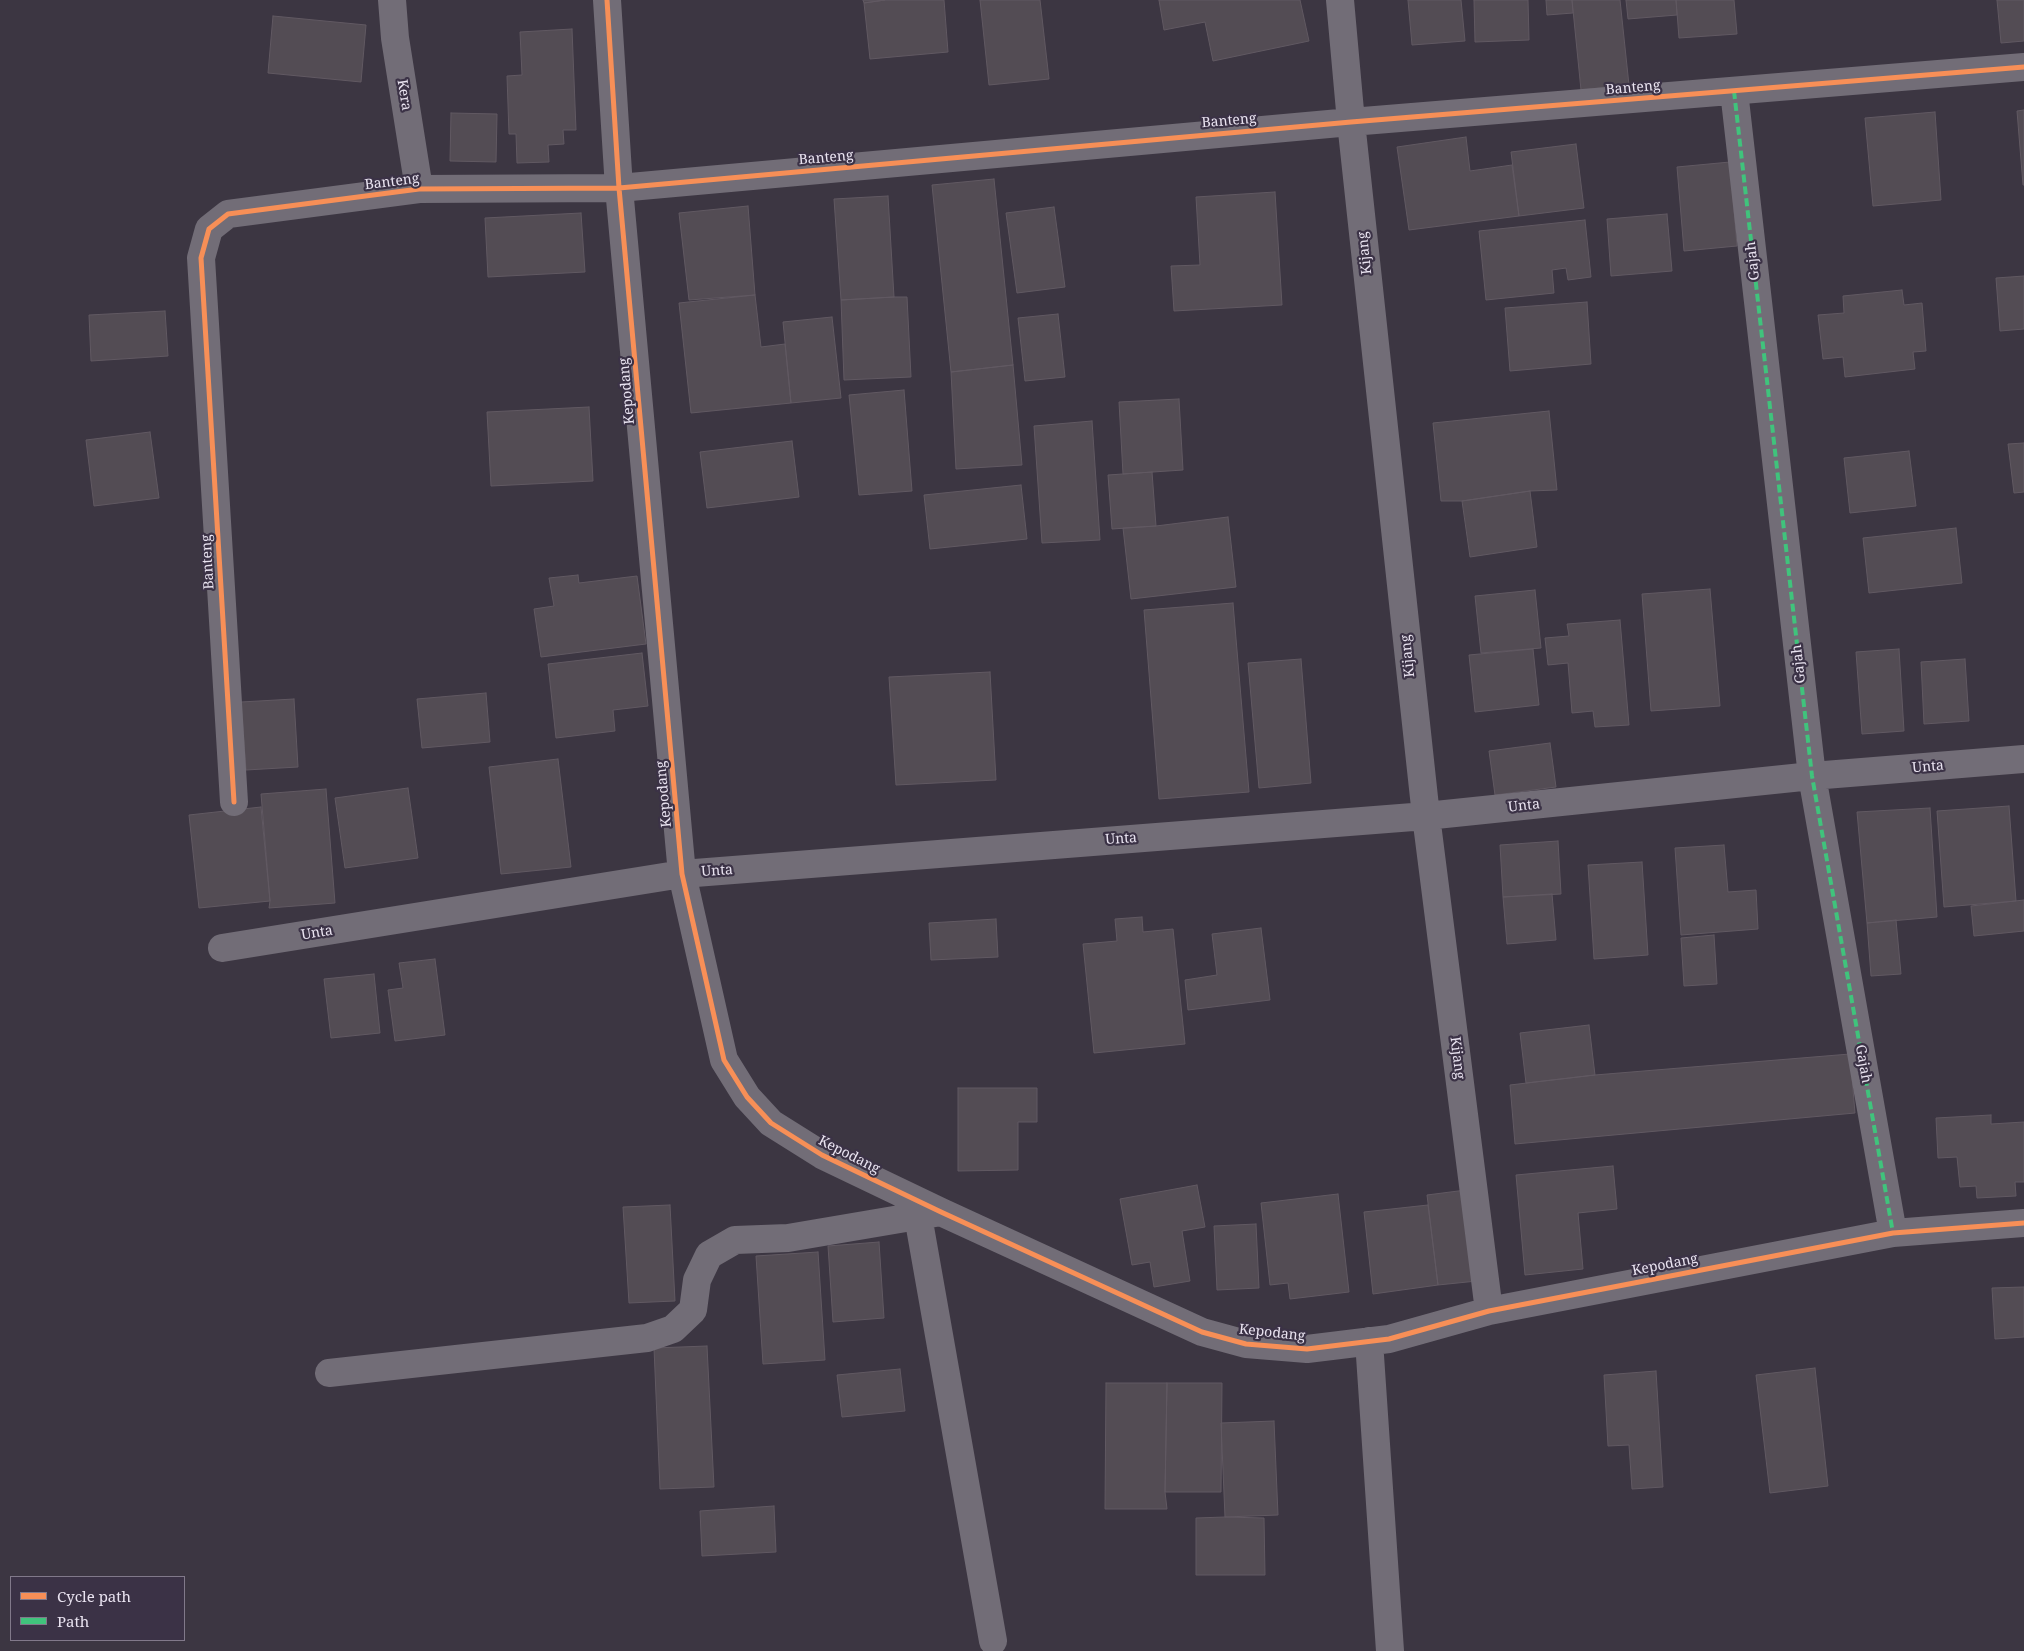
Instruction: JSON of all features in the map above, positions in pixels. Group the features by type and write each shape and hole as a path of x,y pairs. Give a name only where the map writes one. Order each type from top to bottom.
{"street":[{"name":"Kera","path":"392,0 395,38 419,189"},
{"name":"Kepodang","path":"607,0 619,188 682,874 724,1060 747,1096 771,1123 822,1155 930,1214 1202,1332 1246,1344 1307,1349 1389,1339 1489,1310 1893,1233 2024,1223"},
{"name":"Kijang","path":"1340,0 1351,122 1426,816 1489,1310"},
{"name":"Banteng","path":"234,802 201,258 209,228 228,214 419,189 619,188 1351,122 2024,67"},
{"name":"Gajah","path":"1734,91 1812,776 1893,1233"},
{"name":"Unta","path":"222,948 682,874 1426,816 1812,776 2024,760"},
{"path":"329,1373 647,1338 674,1329 693,1310 697,1280 708,1255 735,1240 788,1238 930,1214 992,1640"},
{"path":"1369,1341 1390,1651"}],"building":[{"path":"863,0 885,0 864,3"},
{"path":"885,0 944,0 948,52 870,59 864,3"},
{"path":"980,0 1040,0 1049,79 989,85"},
{"path":"1159,0 1300,0 1309,41 1213,61 1205,22 1164,30"},
{"path":"1408,0 1461,0 1465,41 1412,45"},
{"path":"1474,0 1528,0 1529,40 1475,42"},
{"path":"1546,0 1572,0 1573,13 1547,15"},
{"path":"1572,0 1620,0 1629,85 1581,90"},
{"path":"1626,0 1676,0 1677,15 1628,19"},
{"path":"1676,0 1734,0 1737,34 1679,38"},
{"path":"1997,0 2024,0 2024,41 2001,43"},
{"path":"273,16 366,25 361,82 268,73"},
{"path":"572,29 576,130 563,130 564,144 548,145 549,162 517,163 516,134 509,134 507,76 522,75 520,32"},
{"path":"2024,110 2024,185 2023,185 2017,111"},
{"path":"1935,112 1941,200 1873,206 1865,118"},
{"path":"451,113 497,114 496,162 450,161"},
{"path":"1466,137 1470,171 1512,165 1519,216 1409,230 1397,147"},
{"path":"1576,144 1584,208 1519,216 1511,152"},
{"path":"1730,162 1737,246 1684,251 1677,167"},
{"path":"994,179 1013,365 951,372 932,185"},
{"path":"1275,192 1282,305 1174,311 1171,266 1200,265 1196,197"},
{"path":"888,196 894,297 841,300 834,199"},
{"path":"748,206 755,295 689,300 679,213"},
{"path":"1054,207 1065,287 1017,293 1006,213"},
{"path":"581,213 585,272 488,277 485,218"},
{"path":"1667,214 1672,271 1611,276 1607,219"},
{"path":"1585,220 1591,277 1568,280 1566,268 1552,270 1554,293 1486,300 1479,231"},
{"path":"2024,276 2024,329 2000,331 1996,278"},
{"path":"1902,290 1904,305 1922,303 1926,351 1913,352 1915,369 1845,377 1843,357 1823,359 1818,315 1844,313 1843,296"},
{"path":"755,295 761,347 785,344 791,403 691,413 679,303"},
{"path":"907,297 911,377 844,380 841,300"},
{"path":"1587,302 1591,364 1510,371 1505,308"},
{"path":"165,311 168,356 91,361 89,315"},
{"path":"1058,314 1065,377 1025,381 1018,318"},
{"path":"832,317 841,398 791,403 783,322"},
{"path":"1013,365 1022,465 956,469 951,372"},
{"path":"904,390 912,491 859,495 849,395"},
{"path":"1179,399 1183,470 1123,474 1119,402"},
{"path":"589,407 593,481 491,486 487,412"},
{"path":"1549,411 1557,490 1530,491 1462,501 1441,501 1433,423"},
{"path":"1092,421 1100,540 1042,543 1034,426"},
{"path":"150,432 159,498 94,506 86,440"},
{"path":"792,441 799,497 707,508 700,452"},
{"path":"2024,443 2024,492 2014,493 2008,444"},
{"path":"1909,451 1916,506 1850,513 1844,458"},
{"path":"1152,472 1156,526 1112,529 1108,475"},
{"path":"1021,485 1027,539 930,549 924,495"},
{"path":"1530,491 1537,547 1470,557 1462,501"},
{"path":"1228,517 1236,587 1131,599 1123,528"},
{"path":"1956,528 1962,583 1869,593 1863,538"},
{"path":"578,575 579,583 637,576 646,644 541,657 534,609 554,606 549,578"},
{"path":"1710,589 1720,706 1651,711 1642,594"},
{"path":"1535,590 1541,648 1481,653 1475,596"},
{"path":"1233,603 1249,792 1159,799 1144,610"},
{"path":"1620,620 1629,725 1595,727 1593,711 1572,713 1568,663 1548,665 1545,638 1569,636 1567,624"},
{"path":"1533,649 1539,705 1475,712 1469,655"},
{"path":"1899,649 1904,731 1862,734 1856,652"},
{"path":"642,653 648,706 613,710 615,731 556,738 548,664"},
{"path":"1301,659 1311,783 1259,788 1248,663"},
{"path":"1965,659 1969,721 1924,724 1921,662"},
{"path":"990,672 996,780 896,785 889,677"},
{"path":"486,693 490,742 422,748 417,699"},
{"path":"294,699 298,767 246,770 241,702"},
{"path":"1550,743 1556,787 1495,795 1489,751"},
{"path":"558,759 571,867 501,874 489,767"},
{"path":"408,788 418,858 345,868 335,798"},
{"path":"326,789 335,903 269,908 261,794"},
{"path":"2009,806 2016,901 1944,907 1937,811"},
{"path":"261,807 270,901 199,908 189,815"},
{"path":"1930,808 1937,917 1867,923 1857,812"},
{"path":"1558,841 1561,894 1503,897 1500,845"},
{"path":"1724,845 1728,892 1756,890 1758,929 1681,935 1675,848"},
{"path":"1642,862 1648,955 1594,959 1588,865"},
{"path":"1552,894 1556,940 1507,944 1503,897"},
{"path":"2024,900 2024,931 1974,936 1971,906"},
{"path":"1142,917 1143,932 1173,929 1185,1044 1094,1053 1083,944 1117,941 1115,919"},
{"path":"996,919 998,957 931,960 929,923"},
{"path":"1896,920 1901,974 1871,976 1867,923"},
{"path":"1261,928 1270,1000 1188,1010 1185,980 1217,975 1212,934"},
{"path":"1714,935 1717,984 1684,986 1681,938"},
{"path":"435,959 445,1035 395,1041 388,990 403,988 399,963"},
{"path":"374,974 380,1033 331,1038 324,979"},
{"path":"1589,1025 1595,1075 1526,1083 1520,1033"},
{"path":"1850,1054 1855,1113 1515,1144 1510,1085 1595,1075"},
{"path":"958,1088 1037,1088 1037,1122 1018,1122 1018,1170 958,1171"},
{"path":"1991,1115 1991,1124 2024,1122 2024,1182 2015,1182 2016,1196 1977,1198 1976,1186 1960,1187 1957,1157 1938,1158 1936,1118"},
{"path":"1613,1166 1617,1209 1578,1213 1583,1269 1525,1275 1516,1175"},
{"path":"1197,1185 1205,1227 1182,1231 1190,1281 1154,1287 1150,1262 1132,1265 1120,1199"},
{"path":"1466,1190 1477,1281 1438,1285 1427,1195"},
{"path":"1338,1194 1349,1292 1290,1299 1288,1283 1270,1285 1261,1203"},
{"path":"670,1205 675,1301 629,1303 623,1207"},
{"path":"1428,1205 1438,1285 1373,1294 1364,1212"},
{"path":"1256,1224 1259,1288 1217,1290 1214,1226"},
{"path":"879,1242 884,1318 833,1322 828,1246"},
{"path":"818,1252 825,1360 763,1364 756,1256"},
{"path":"2024,1287 2024,1337 1995,1339 1992,1288"},
{"path":"707,1346 714,1487 660,1489 654,1348"},
{"path":"1815,1368 1828,1486 1770,1493 1756,1375"},
{"path":"900,1369 905,1411 842,1417 837,1375"},
{"path":"1656,1371 1663,1487 1632,1489 1629,1445 1608,1446 1604,1375"},
{"path":"1106,1383 1167,1383 1165,1492 1167,1509 1105,1509"},
{"path":"1167,1383 1222,1383 1221,1492 1165,1492"},
{"path":"1274,1421 1278,1515 1225,1517 1221,1423"},
{"path":"774,1506 776,1552 702,1556 700,1511"},
{"path":"1196,1518 1264,1518 1265,1575 1196,1575"}],"marked path":[{"path":"1734,91 1812,776 1893,1233"}],"cycle path":[{"path":"607,0 619,188 682,874 724,1060 747,1097 771,1123 822,1155 1202,1332 1246,1344 1307,1349 1389,1339 1489,1311 1893,1233 2024,1223"},
{"path":"234,802 201,258 209,229 228,214 419,189 619,188 1351,122 2024,67"}]}
